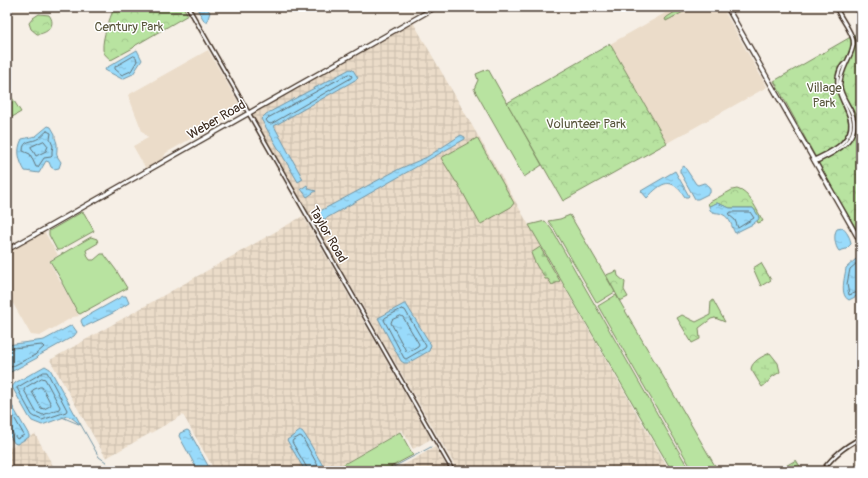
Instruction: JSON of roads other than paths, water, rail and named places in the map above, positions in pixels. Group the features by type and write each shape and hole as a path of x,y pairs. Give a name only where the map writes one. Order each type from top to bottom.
{"main road":[{"name":"Weber Road","path":"7,250 248,112 436,7"},
{"path":"727,7 861,243"}],"street":[{"name":"Taylor Road","path":"188,7 453,471"},
{"path":"814,161 841,145 849,133 851,123 850,116 839,94 837,85 839,71 853,48 853,38 836,7"},
{"path":"822,471 845,447 861,438"}],"water":[{"path":"196,7 206,7 210,12 207,22 205,22"},
{"path":"137,50 142,60 133,74 122,79 105,70 106,68"},
{"path":"350,69 353,70 358,78 357,79 274,126 303,179 298,182 261,119 266,114"},
{"path":"48,126 51,127 55,134 57,154 61,162 59,168 54,169 51,167 49,162 46,161 39,173 25,171 19,155 19,147 22,139 36,136"},
{"path":"461,135 465,137 465,139 325,219 320,218 318,212 399,169 427,157"},
{"path":"684,166 696,184 698,185 704,183 710,188 710,193 695,199 680,172 680,169"},
{"path":"675,171 689,196 688,197 685,197 680,190 671,184 662,185 647,198 641,191"},
{"path":"307,185 309,189 316,191 307,197 301,189"},
{"path":"717,203 730,208 753,208 759,219 753,224 735,233 725,216 710,210 709,206"},
{"path":"842,228 848,235 851,244 846,249 839,251 836,244 835,234 837,229"},
{"path":"856,259 861,260 861,294 849,300 846,298 843,290 846,268"},
{"path":"123,296 126,296 129,303 113,313 83,326 81,321 82,319"},
{"path":"406,304 431,345 429,351 408,363 401,361 378,318"},
{"path":"72,325 77,332 74,336 7,374 7,345 44,340"},
{"path":"45,366 50,369 81,425 67,416 42,425 32,421 29,417 12,387 15,383"},
{"path":"7,397 29,435 29,437 17,444 14,443 7,431"},
{"path":"187,430 189,431 211,471 198,471 179,436 180,433"},
{"path":"302,431 305,435 326,471 305,471 287,440"}],"waterway":[{"path":"62,417 81,425 99,457 106,462 109,471"},
{"path":"386,471 431,447"}],"park label":[{"name":"Century Park","path":"129,26"},
{"name":"Village Park","path":"824,94"},
{"name":"Volunteer Park","path":"586,123"}]}
